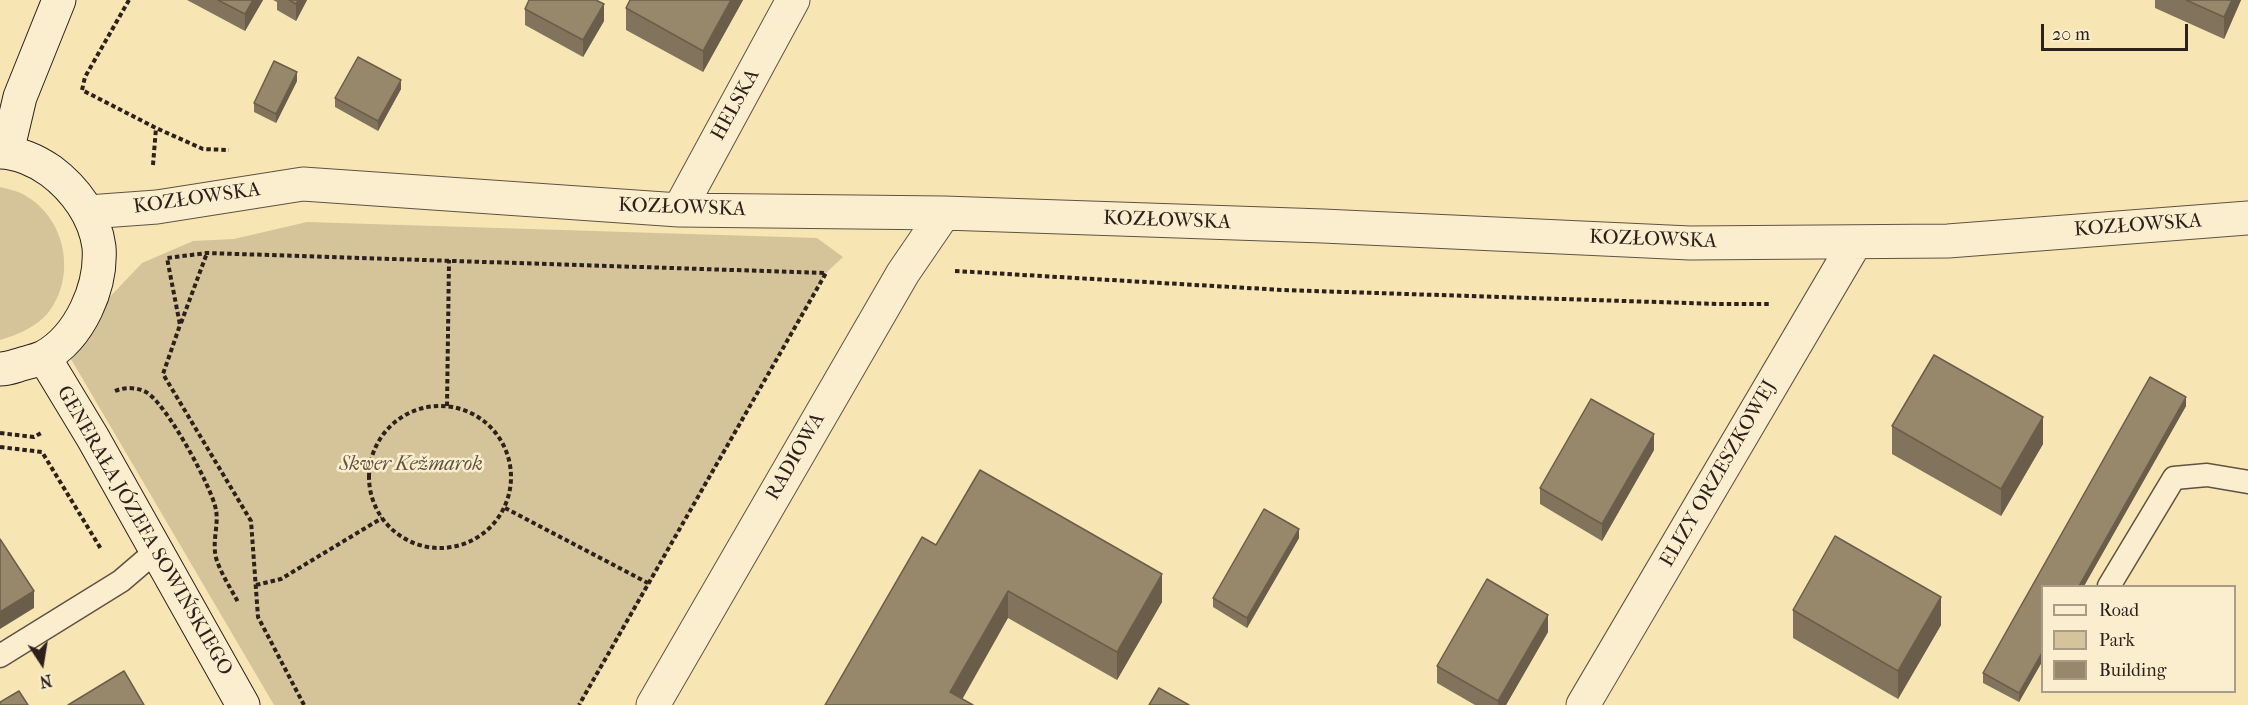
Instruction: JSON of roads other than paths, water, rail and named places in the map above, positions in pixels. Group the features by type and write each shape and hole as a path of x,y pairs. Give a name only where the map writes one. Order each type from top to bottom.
{"street":[{"path":"0,369 44,357 63,342 85,314 98,281 99,246 88,212 68,184 40,163 3,152 21,97 59,0"},
{"name":"HELSKA","path":"678,210 793,0"},
{"name":"KOZŁOWSKA","path":"88,212 157,207 303,184 678,210 944,213 1335,226 1690,243 1948,241 2248,218"},
{"name":"RADIOWA","path":"653,705 903,273 944,213"},
{"name":"ELIZY ORZESZKOWEJ","path":"1583,705 1855,243"},
{"name":"GENERAŁA JÓZEFA SOWIŃSKIEGO","path":"44,357 83,421 243,705"}],"lane":[{"path":"2110,585 2174,478 2206,475 2248,482"},
{"path":"0,656 121,582 156,551"}],"park label":[{"name":"Skwer Kežmarok","path":"411,465"}]}
